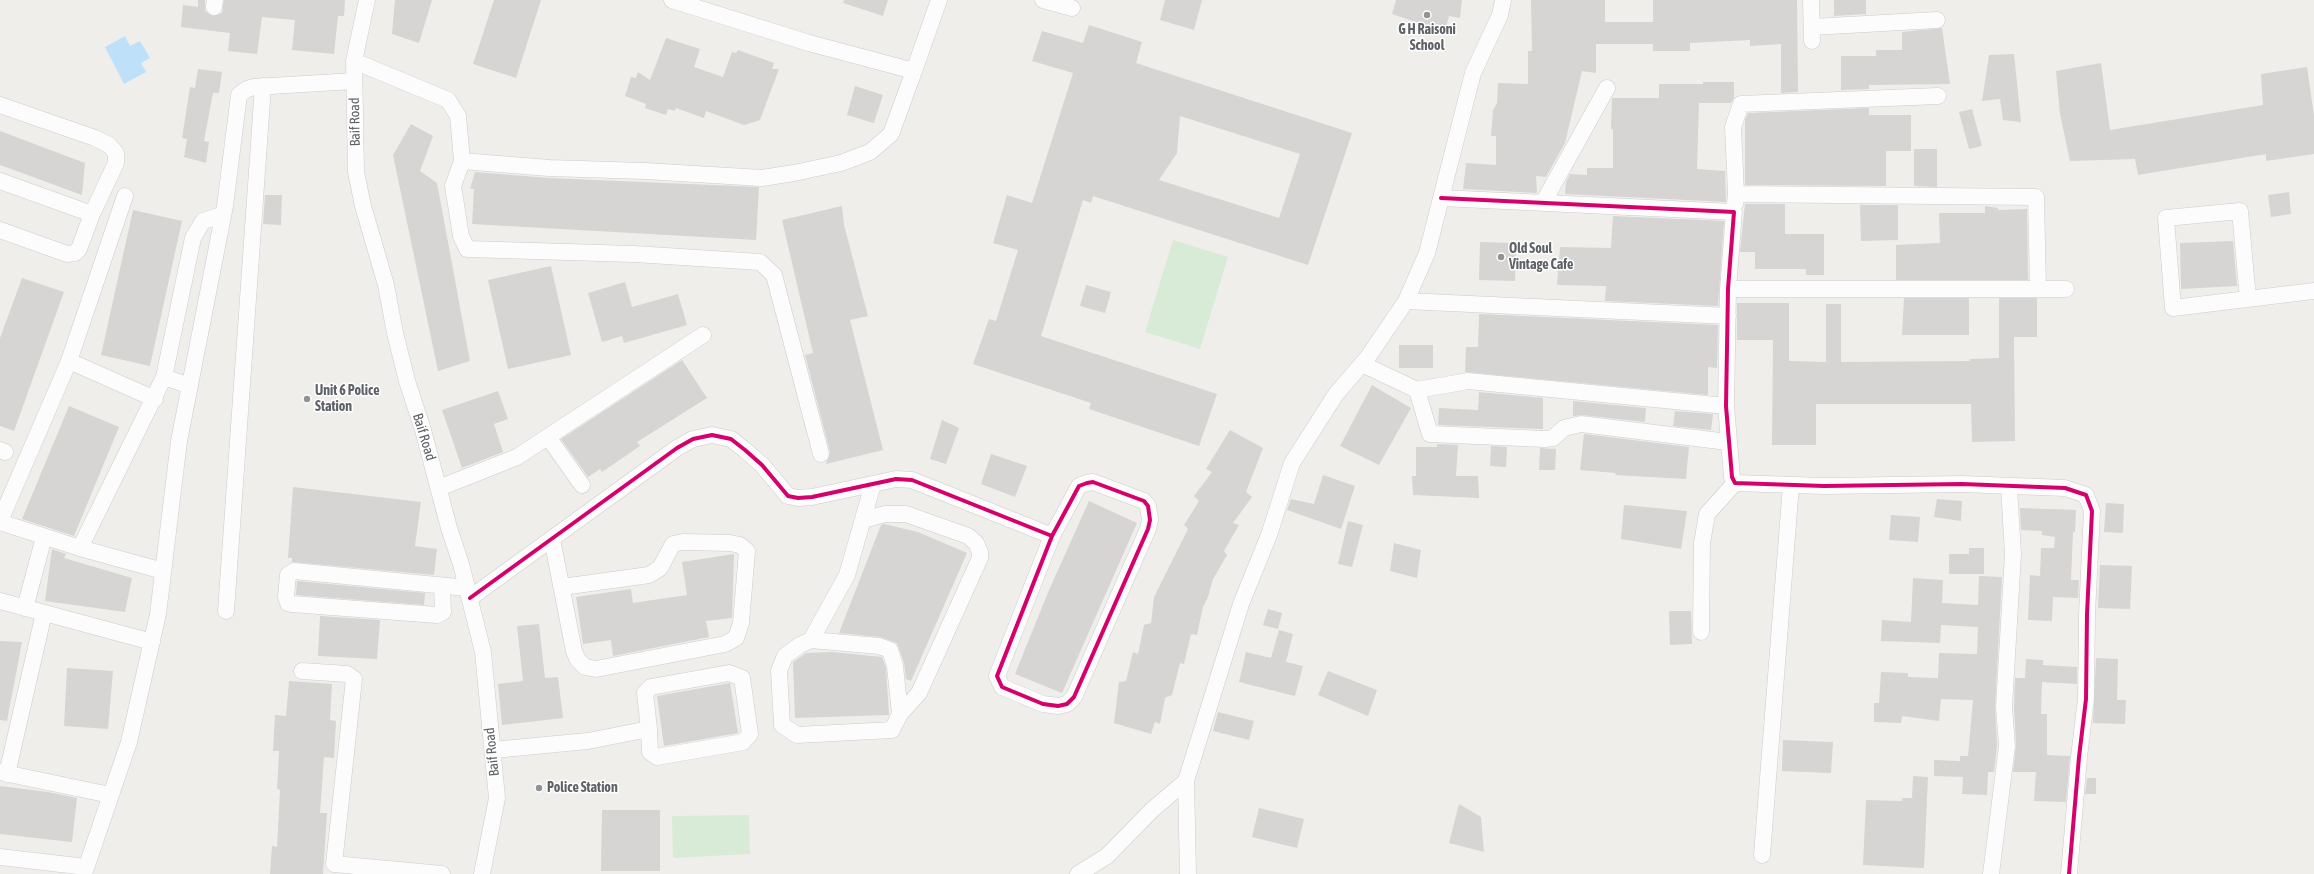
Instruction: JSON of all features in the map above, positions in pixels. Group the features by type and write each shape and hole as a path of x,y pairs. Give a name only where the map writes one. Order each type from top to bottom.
{"street":[{"name":"Baif Road","path":"367,0 354,60 356,172 386,285 395,333 407,381 423,430 469,593 483,652 487,710 493,750 497,798 482,874"},
{"path":"672,0 816,45 914,71"},
{"path":"462,161 549,168 762,178 841,163 870,152 891,134 939,0"},
{"path":"1043,0 1072,8"},
{"path":"1188,874 1186,781 1241,604 1270,536 1292,463 1336,394 1362,364 1406,301 1427,253 1473,73 1500,15 1503,0"},
{"path":"1811,0 1812,34 1937,20"},
{"path":"354,60 448,100 458,116 462,161 453,186 461,236 467,249 634,254 760,262 774,275 821,454"},
{"path":"0,857 84,871 129,742 158,614 179,441 222,215 239,95 247,89 263,86 354,81"},
{"path":"226,611 263,86"},
{"path":"1543,203 1607,88"},
{"path":"1735,483 1732,477 1726,406 1728,289 1736,194 1733,127 1740,104 1938,96"},
{"path":"0,105 95,138 109,145 116,153 116,163 92,214 79,249 75,253 67,254 0,230"},
{"path":"0,181 92,214"},
{"path":"1736,194 2036,197 2038,288"},
{"path":"125,196 69,361 0,522 80,548 163,571"},
{"path":"1441,198 1734,212"},
{"path":"2248,299 2240,211 2166,218 2173,308 2248,299 2314,291"},
{"path":"80,548 155,399 164,377 193,238 203,221 222,215"},
{"path":"1728,289 2066,289"},
{"path":"1406,301 1728,316"},
{"path":"439,488 517,457 703,335"},
{"path":"69,361 155,399"},
{"path":"1362,364 1417,390 1468,381 1726,406"},
{"path":"164,377 190,386"},
{"path":"1417,390 1430,434 1545,440 1553,438 1564,428 1581,424 1728,442"},
{"path":"442,586 442,612 436,615 292,604 288,603 286,597 288,575 294,571 442,586 469,593 552,539 677,448 693,440 712,436 731,439 745,450 762,465 788,496 798,498 896,479 912,480 1052,536"},
{"path":"548,437 582,485"},
{"path":"1093,482 1144,501 1148,506 1150,520 1148,529 1074,697 1067,704 1058,706 1043,704 1002,687 997,676 1052,536 1079,486 1087,483 1093,482"},
{"path":"1701,632 1702,543 1707,514 1735,483 1791,485 1962,484 2009,488 2065,488 2086,494 2092,511 2087,614 2086,699 2079,757 2069,874"},
{"path":"811,640 847,575 873,484"},
{"path":"1762,855 1791,485"},
{"path":"1991,874 2006,746 2004,708 2013,554 2009,488"},
{"path":"863,520 885,514 906,514 968,536 976,543 980,552 980,558 919,693 900,714 892,730 797,735 782,725 778,671 785,656 800,645 811,640 879,646 890,650 896,672 900,714"},
{"path":"25,608 44,537"},
{"path":"552,539 574,651 578,660 585,667 596,669 725,644 736,638 739,634 741,624 747,551 740,545 730,543 678,543 669,548 660,568 649,575 562,586"},
{"path":"0,601 152,642"},
{"path":"44,613 4,773 110,795"},
{"path":"302,671 347,674 354,679 333,869 442,874"},
{"path":"729,673 738,674 742,678 750,734 743,742 657,756 650,752 649,729 645,693 651,687 729,673"},
{"path":"493,750 588,741 649,729"},
{"path":"1078,874 1107,856 1152,810 1186,781"}],"green space":[{"path":"1173,240 1228,257 1200,349 1145,332"},
{"path":"749,815 750,854 673,858 672,816"}],"water":[{"path":"125,36 130,46 140,41 150,58 141,63 146,72 124,84 105,47"}],"building":[{"path":"198,0 205,0 205,11 213,16 222,13 224,0 345,0 344,16 338,16 334,54 292,50 295,20 262,17 257,54 228,51 230,33 181,27 183,5 198,7"},
{"path":"395,0 432,0 419,43 392,34"},
{"path":"494,0 541,0 516,78 473,64"},
{"path":"844,0 888,0 883,16 843,3"},
{"path":"1165,0 1202,0 1194,30 1160,20"},
{"name":"G H Raisoni School","path":"1396,0 1462,0 1460,18 1449,16 1445,32 1392,14"},
{"path":"1531,0 1605,0 1605,22 1653,22 1653,0 1797,0 1798,92 1781,93 1781,44 1750,46 1750,40 1690,43 1690,51 1653,51 1653,44 1596,44 1596,73 1582,71 1565,143 1546,177 1536,176 1537,193 1463,189 1466,163 1496,165 1496,136 1491,136 1493,110 1497,103 1498,83 1528,84 1528,51 1532,51"},
{"path":"1834,0 1866,0 1866,14 1834,16"},
{"path":"1089,25 1142,42 1136,63 1352,133 1308,265 1093,196 1091,203 1083,200 1041,336 1217,394 1199,446 1089,409 1091,403 973,364 989,319 996,321 1018,250 993,243 1007,195 1032,203 1073,73 1032,61 1042,31 1083,43","holes":["1180,116 1300,154 1279,218 1159,180 1177,153"]},
{"path":"1942,28 1950,84 1869,85 1869,89 1841,90 1841,56 1876,56 1876,50 1902,50 1902,32"},
{"path":"666,38 700,49 694,67 723,77 732,52 736,53 738,50 774,63 772,69 779,69 760,120 744,125 706,111 704,118 676,108 675,111 668,109 666,115 645,108 646,104 625,96 631,77 636,78 638,72 650,80"},
{"path":"2014,54 2021,122 2003,120 2000,99 1982,101 1989,55"},
{"path":"2101,63 2110,130 2263,105 2261,74 2307,67 2314,116 2314,154 2266,161 2266,154 2138,175 2135,159 2070,161 2060,114 2056,71"},
{"path":"198,69 222,72 219,93 213,93 204,141 209,142 206,163 184,157 187,139 182,138 190,87 195,88"},
{"path":"1703,82 1734,82 1734,98 1731,103 1699,103 1697,169 1725,171 1726,202 1565,194 1566,182 1570,174 1587,175 1587,168 1613,168 1613,129 1611,129 1612,98 1659,98 1659,84 1703,84"},
{"path":"855,86 883,95 874,123 847,115"},
{"path":"1869,108 1869,115 1911,115 1911,151 1886,151 1886,186 1745,185 1745,120 1748,113"},
{"path":"1972,109 1982,146 1969,149 1959,112"},
{"path":"411,124 433,136 420,171 437,183 470,361 438,371 393,155"},
{"path":"0,131 85,163 82,195 0,165"},
{"path":"1914,149 1937,149 1937,187 1914,186"},
{"path":"475,172 549,178 759,187 756,240 472,224 474,189 470,189"},
{"path":"2289,192 2291,214 2271,217 2268,195"},
{"path":"265,195 282,195 281,225 263,224"},
{"path":"1745,204 1785,204 1785,234 1824,234 1824,275 1806,275 1806,269 1755,269 1755,252 1740,252"},
{"path":"1860,205 1898,205 1898,240 1861,241"},
{"path":"842,206 844,225 868,316 850,320 883,450 826,464 830,452 805,355 813,353 782,220"},
{"path":"1985,206 1998,208 1998,210 2027,209 2028,280 1896,280 1896,245 1940,243 1939,213 1985,213"},
{"path":"133,210 182,221 150,366 101,355"},
{"path":"1613,216 1724,221 1718,306 1605,301 1606,286 1557,285 1560,247 1611,248"},
{"path":"2233,241 2237,286 2181,289 2180,243"},
{"path":"1480,242 1516,243 1515,281 1479,280"},
{"path":"551,266 571,355 508,369 488,280"},
{"path":"22,278 64,292 14,431 0,426 0,338"},
{"path":"625,282 632,307 678,294 687,325 624,343 622,336 602,342 588,293"},
{"path":"1086,285 1111,292 1105,313 1080,306"},
{"path":"1904,298 1969,298 1969,335 1902,335"},
{"path":"1999,298 2037,298 2037,337 2014,337 2015,441 1972,442 1971,404 1816,404 1816,445 1772,445 1773,340 1737,340 1737,303 1789,303 1789,361 1826,362 1826,304 1841,304 1841,362 1970,361 1970,359 1999,358"},
{"path":"1479,314 1718,325 1717,368 1708,367 1708,395 1465,372 1466,347 1478,347"},
{"path":"1399,345 1433,345 1433,368 1399,368"},
{"path":"682,360 707,398 637,442 640,446 602,472 600,469 588,477 561,439"},
{"path":"1372,385 1411,408 1379,465 1340,446"},
{"path":"498,391 508,419 494,424 503,452 462,468 442,410"},
{"path":"1479,392 1543,398 1543,429 1438,425 1439,408 1478,410"},
{"path":"1573,401 1646,408 1645,422 1582,415 1573,416"},
{"path":"69,406 119,427 74,536 22,519"},
{"path":"1675,411 1713,414 1711,430 1673,426"},
{"path":"942,420 959,428 946,464 930,459"},
{"path":"1230,430 1263,448 1246,492 1252,497 1233,523 1239,525 1224,551 1227,555 1213,579 1208,597 1203,607 1197,635 1191,634 1184,664 1180,663 1172,695 1165,698 1160,724 1155,722 1151,734 1114,723 1119,682 1126,681 1133,652 1138,654 1144,625 1151,623 1154,597 1188,529 1184,525 1199,501 1194,496 1212,472 1206,469"},
{"path":"1584,434 1689,447 1686,479 1615,475 1616,473 1580,470"},
{"path":"1437,444 1458,445 1456,476 1478,476 1479,498 1413,495 1412,476 1416,476 1416,447 1437,447"},
{"path":"1491,446 1507,447 1506,467 1490,466"},
{"path":"1540,448 1556,449 1555,470 1539,470"},
{"path":"991,454 1027,466 1015,497 981,484"},
{"path":"1323,475 1355,486 1341,529 1287,510 1291,499 1314,504"},
{"path":"293,487 421,502 415,546 437,549 434,575 292,562 292,558 288,558"},
{"path":"1937,499 1962,501 1961,521 1934,517"},
{"path":"1089,501 1137,523 1062,693 1015,674 1049,590"},
{"path":"2106,503 2124,504 2123,533 2104,532"},
{"path":"1624,505 1687,511 1681,549 1621,539"},
{"path":"2020,508 2076,510 2075,532 2073,532 2071,580 2079,580 2078,598 2053,597 2052,621 2028,620 2030,575 2040,576 2041,548 2054,548 2055,537 2042,535 2042,531 2021,530"},
{"path":"1891,515 1920,517 1918,542 1889,540"},
{"path":"1348,521 1363,525 1352,567 1338,564"},
{"path":"884,524 918,532 967,553 911,681 906,679 904,663 897,643 880,637 839,633 881,525"},
{"path":"1394,543 1421,550 1417,578 1390,571"},
{"path":"1969,548 1984,548 1984,574 1949,574 1949,554 1969,554"},
{"path":"52,549 66,554 64,558 132,578 125,612 45,601"},
{"path":"734,554 732,618 706,621 709,637 613,656 611,640 583,644 576,597 631,589 633,603 687,595 682,562"},
{"path":"2100,565 2132,566 2130,609 2098,608"},
{"path":"1979,576 2002,577 1995,707 1997,746 1994,772 1988,772 1987,795 1962,794 1963,777 1934,776 1934,760 1960,761 1960,756 1968,756 1973,700 1941,699 1939,721 1902,716 1901,723 1874,722 1874,703 1879,703 1881,672 1908,673 1908,677 1938,678 1939,653 1977,654 1978,627 1941,625 1940,643 1881,641 1882,620 1911,622 1913,578 1943,580 1942,603 1978,605"},
{"path":"297,581 425,593 424,605 296,595"},
{"path":"1268,609 1282,613 1278,629 1263,625"},
{"path":"1669,611 1691,611 1692,644 1670,645"},
{"path":"320,616 380,620 377,659 318,656"},
{"path":"539,624 545,678 558,677 563,718 502,725 498,684 523,681 517,626"},
{"path":"1279,630 1293,634 1286,662 1303,666 1295,696 1239,682 1246,652 1271,658"},
{"path":"0,641 22,642 7,721 0,720"},
{"path":"832,652 882,657 886,668 889,715 795,718 793,662 806,653"},
{"path":"2096,658 2118,659 2117,700 2126,700 2125,724 2093,723"},
{"path":"2026,659 2043,660 2043,665 2077,667 2077,684 2042,682 2041,714 2047,714 2047,755 2070,756 2066,802 2034,801 2036,772 2013,772 2016,745 2014,707 2015,678 2025,678"},
{"path":"67,668 113,671 108,729 64,726"},
{"path":"1328,671 1377,690 1368,716 1318,695"},
{"path":"289,681 332,684 330,720 336,721 334,758 324,757 320,813 327,813 323,874 270,874 272,846 277,847 280,790 277,789 279,751 273,751 275,715 286,716"},
{"path":"730,683 738,733 664,746 657,696"},
{"path":"1218,712 1254,721 1249,740 1213,731"},
{"path":"1783,740 1833,742 1831,773 1782,771"},
{"path":"1913,776 1928,777 1924,868 1863,865 1866,800 1902,801 1902,798 1912,798"},
{"path":"2087,778 2096,778 2096,794 2085,794"},
{"path":"0,786 48,792 77,798 72,842 0,834"},
{"path":"1459,804 1481,817 1484,852 1449,843"},
{"path":"1259,808 1304,819 1297,848 1252,837"},
{"path":"602,810 660,810 660,871 601,871"}],"cycle path":[{"path":"1441,198 1734,212 1728,289 1726,406 1732,477 1735,483 1824,486 1962,484 2065,488 2086,495 2092,511 2087,614 2086,699 2079,757 2069,874"},
{"path":"470,598 677,448 693,439 712,435 731,439 745,450 762,465 788,496 798,498 812,497 896,479 912,480 1052,536 997,676 1002,687 1043,704 1058,706 1067,704 1074,697 1148,529 1150,520 1148,506 1144,501 1093,482 1087,483 1079,486 1052,536"}],"place":[{"name":"G H Raisoni School","path":"1427,15"},
{"name":"Old Soul Vintage Cafe","path":"1501,257"},
{"name":"Unit 6 Police Station","path":"307,399"},
{"name":"Police Station","path":"539,788"}]}
